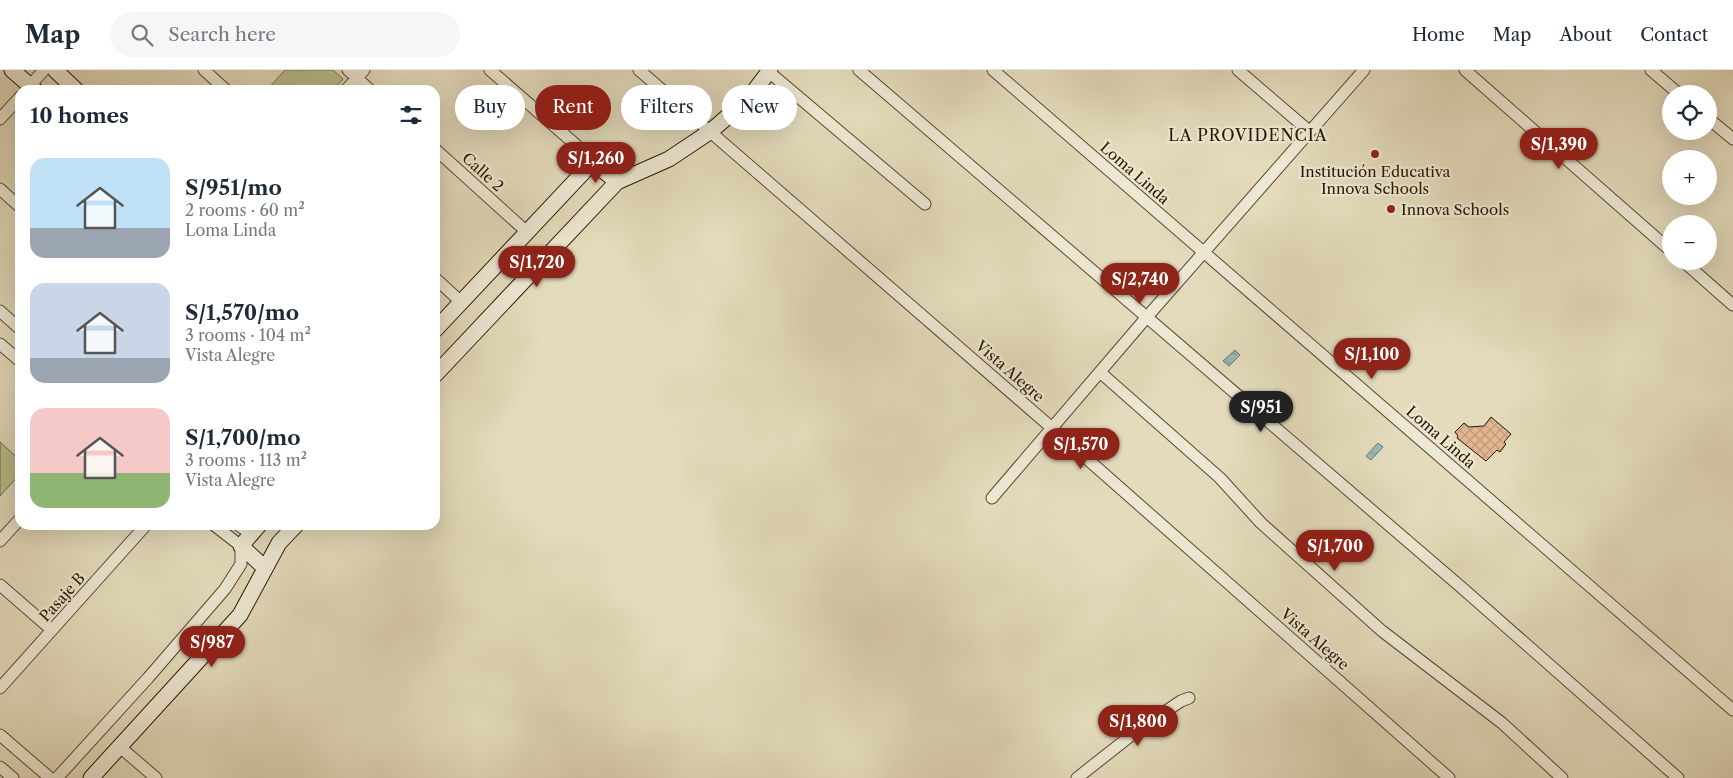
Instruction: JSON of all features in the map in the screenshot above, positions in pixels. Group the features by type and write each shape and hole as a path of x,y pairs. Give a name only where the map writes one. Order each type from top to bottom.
{"street":[{"path":"12,70 23,85"},
{"path":"33,85 44,70"},
{"path":"55,70 71,85"},
{"path":"204,70 220,85"},
{"path":"490,70 617,182"},
{"name":"Vista Alegre","path":"639,70 1052,428 1449,778"},
{"path":"858,70 1461,587 1678,778"},
{"name":"Loma Linda","path":"994,70 1733,710"},
{"path":"1238,70 1310,131"},
{"path":"992,498 1203,252 1364,70"},
{"path":"1465,70 1662,243"},
{"path":"1651,70 1668,85"},
{"path":"440,369 617,182 669,159 711,131 748,98 770,71 925,204"},
{"path":"349,85 356,73 366,85"},
{"path":"0,119 15,104"},
{"path":"1717,126 1733,140"},
{"name":"Calle 2","path":"440,153 528,234"},
{"path":"440,325 528,234 593,162"},
{"path":"0,189 15,203"},
{"path":"1693,270 1733,305"},
{"path":"440,283 461,302"},
{"path":"0,311 15,324"},
{"path":"0,344 15,358"},
{"path":"1101,373 1220,478 1261,523 1375,625 1418,661 1502,723 1562,778"},
{"path":"0,541 15,524"},
{"name":"Pasaje B","path":"0,688 142,530"},
{"path":"220,530 265,568"},
{"path":"57,778 226,589 240,564 241,546 255,530"},
{"path":"90,778 240,615 279,543 291,530"},
{"path":"0,585 52,630"},
{"path":"1077,778 1138,730 1181,701 1189,698"},
{"path":"0,735 50,778"},
{"path":"120,747 156,778"},
{"path":"0,767 13,778"}],"green space":[{"path":"285,70 333,70 343,79 338,85 272,85"},
{"path":"0,442 15,456 15,480 0,496"}],"water":[{"path":"1235,350 1240,355 1229,366 1223,361"},
{"path":"1378,443 1383,447 1371,460 1366,456"}],"building":[{"path":"1491,417 1511,434 1504,442 1506,444 1500,452 1497,450 1486,461 1457,438 1458,436 1455,432 1464,423 1469,427 1484,426"}],"place":[{"name":"Institución Educativa Innova Schools","path":"1375,154"},
{"name":"Innova Schools","path":"1391,209"}],"district":[{"name":"LA PROVIDENCIA","path":"1248,135"}]}
